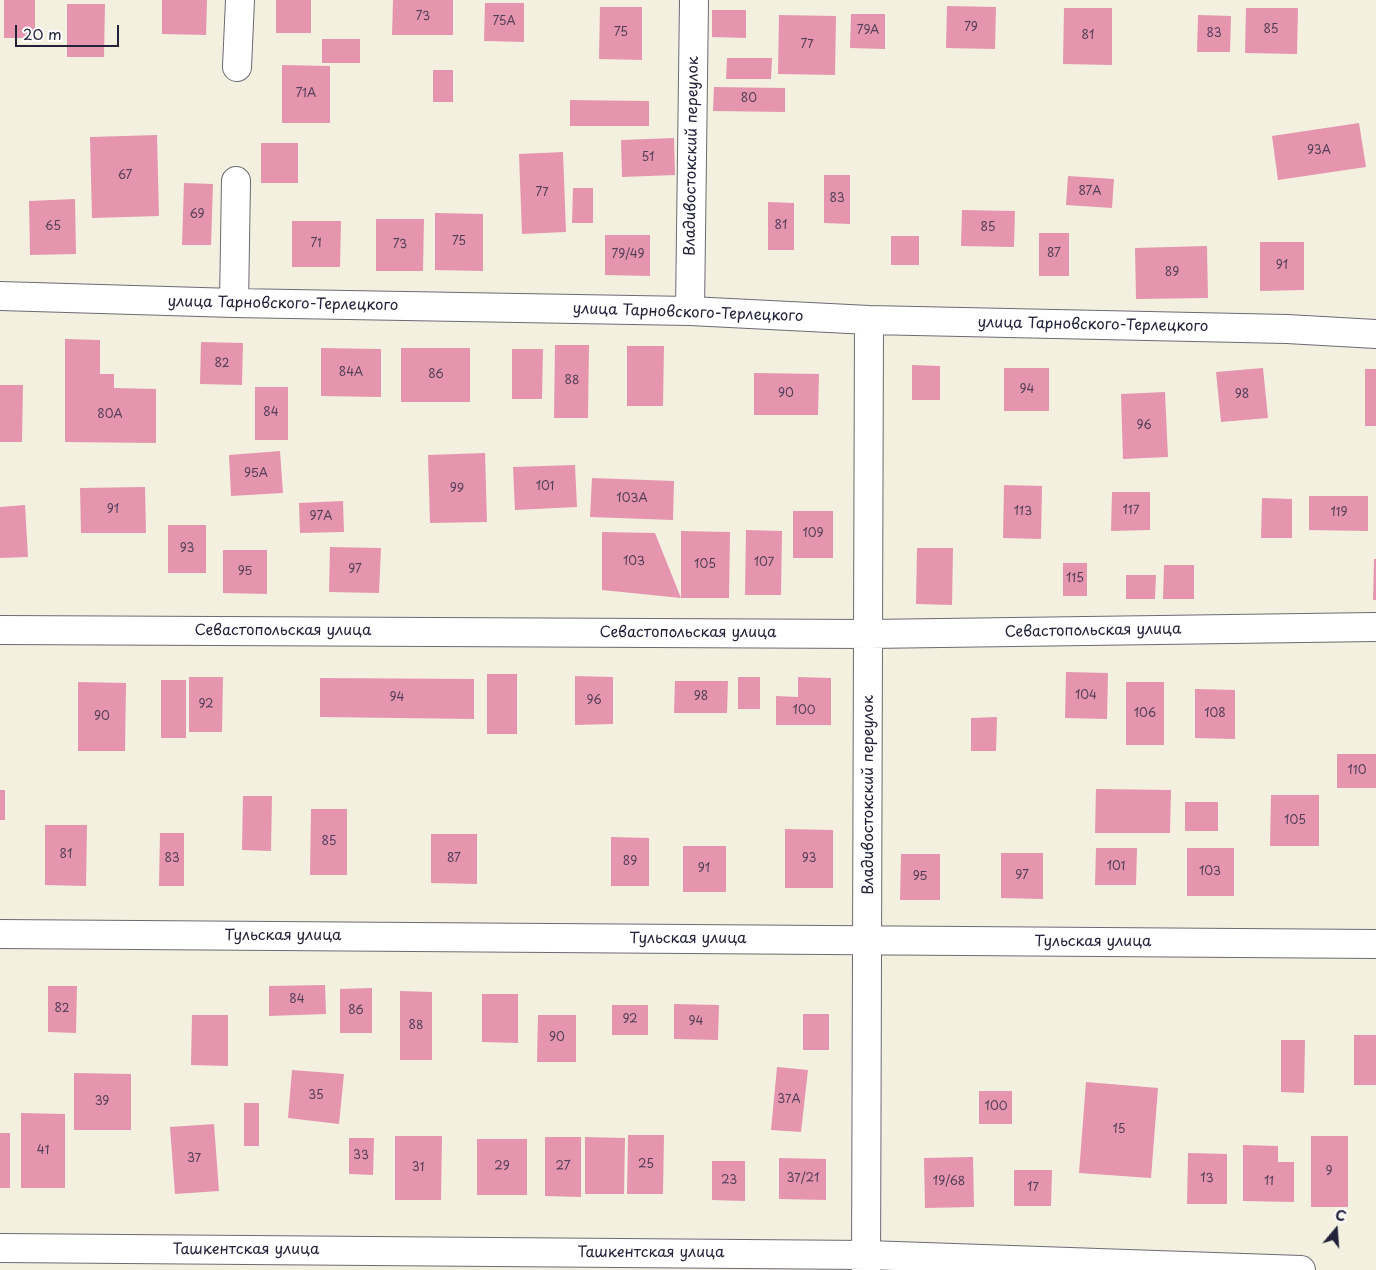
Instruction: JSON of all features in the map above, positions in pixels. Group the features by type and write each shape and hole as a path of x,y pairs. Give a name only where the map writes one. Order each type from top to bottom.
{"street":[{"path":"237,67 240,0"},
{"name":"Владивостокский переулок","path":"690,311 694,0"},
{"path":"234,303 236,181"},
{"name":"улица Тарновского-Терлецкого","path":"0,296 234,303 690,311 869,320 1287,329 1376,334"},
{"name":"Владивостокский переулок","path":"867,1263 869,320"},
{"name":"Севастопольская улица","path":"0,630 869,634 1376,627"},
{"name":"Тульская улица","path":"0,934 1376,944"},
{"name":"Ташкентская улица","path":"0,1248 1301,1270"}],"building":[{"path":"4,0 35,0 35,38 4,38"},
{"path":"162,0 207,0 206,35 162,34"},
{"path":"276,0 311,0 311,33 276,33"},
{"path":"393,0 453,0 453,35 392,35"},
{"path":"485,3 524,3 524,42 484,41"},
{"path":"67,4 105,4 104,57 67,57"},
{"path":"947,6 996,7 995,49 946,48"},
{"path":"600,7 642,7 642,60 599,59"},
{"path":"1064,8 1112,8 1112,65 1063,64"},
{"path":"1246,8 1298,8 1297,54 1245,53"},
{"path":"712,10 746,10 746,38 712,37"},
{"path":"851,14 885,14 885,49 850,48"},
{"path":"779,15 836,16 835,75 778,74"},
{"path":"1198,15 1231,16 1230,52 1197,52"},
{"path":"322,39 360,39 360,63 322,63"},
{"path":"727,58 772,58 771,79 726,79"},
{"path":"282,65 330,66 330,123 282,123"},
{"path":"433,70 453,70 453,102 433,102"},
{"path":"714,87 785,88 785,112 713,111"},
{"path":"570,100 649,101 649,126 570,126"},
{"path":"1359,123 1366,167 1278,180 1272,136"},
{"path":"157,135 159,216 92,218 90,137"},
{"path":"674,138 675,175 622,177 621,140"},
{"path":"261,143 298,143 298,183 261,183"},
{"path":"563,152 566,232 522,234 519,154"},
{"path":"824,175 850,175 850,224 824,223"},
{"path":"1068,176 1114,179 1112,208 1066,205"},
{"path":"184,183 213,184 211,245 182,245"},
{"path":"573,188 593,188 593,223 572,223"},
{"path":"75,199 76,254 30,255 29,201"},
{"path":"768,202 794,203 794,250 768,250"},
{"path":"962,210 1015,211 1014,247 961,246"},
{"path":"435,213 483,214 483,271 435,270"},
{"path":"376,219 424,219 423,271 376,271"},
{"path":"292,221 341,221 340,267 292,267"},
{"path":"1039,233 1069,233 1069,276 1039,276"},
{"path":"605,235 650,235 650,276 605,275"},
{"path":"891,236 919,236 919,265 891,265"},
{"path":"1260,242 1304,242 1304,290 1260,291"},
{"path":"1207,246 1208,298 1136,299 1135,248"},
{"path":"65,339 100,340 100,374 114,374 114,388 156,389 156,443 65,442"},
{"path":"201,342 243,343 242,385 200,384"},
{"path":"555,345 589,345 588,418 554,418"},
{"path":"627,346 664,346 663,406 627,406"},
{"path":"321,348 381,349 381,397 321,396"},
{"path":"401,348 470,348 470,402 401,402"},
{"path":"512,349 543,349 542,399 512,399"},
{"path":"912,365 940,366 940,400 912,400"},
{"path":"1004,368 1049,368 1049,411 1004,411"},
{"path":"1263,368 1268,418 1221,422 1216,372"},
{"path":"1365,369 1376,369 1376,426 1365,426"},
{"path":"754,373 819,374 818,415 754,415"},
{"path":"0,385 23,385 22,442 0,442"},
{"path":"255,387 288,387 288,440 255,440"},
{"path":"1165,392 1168,457 1123,459 1121,394"},
{"path":"280,451 283,493 231,496 229,455"},
{"path":"485,453 487,522 430,523 428,455"},
{"path":"575,465 577,507 515,510 513,467"},
{"path":"592,478 674,481 673,520 590,517"},
{"path":"1004,485 1042,486 1041,539 1003,538"},
{"path":"145,487 146,533 81,533 80,488"},
{"path":"1112,492 1150,492 1150,530 1111,531"},
{"path":"1309,496 1368,496 1368,531 1309,530"},
{"path":"1262,498 1292,499 1292,538 1261,538"},
{"path":"343,501 344,532 300,533 299,503"},
{"path":"25,505 28,557 0,558 0,507"},
{"path":"793,511 833,511 833,558 793,558"},
{"path":"168,525 206,525 206,573 168,573"},
{"path":"746,530 782,531 781,595 745,595"},
{"path":"681,531 730,532 729,598 681,598"},
{"path":"602,532 655,533 681,598 602,590"},
{"path":"330,547 381,548 379,593 329,592"},
{"path":"917,548 953,548 952,605 916,604"},
{"path":"223,550 267,550 267,594 223,593"},
{"path":"1374,559 1376,559 1376,600 1373,600"},
{"path":"1063,563 1087,563 1087,596 1063,596"},
{"path":"1164,565 1194,565 1194,599 1163,599"},
{"path":"1126,575 1156,575 1155,599 1126,599"},
{"path":"1066,672 1108,673 1107,719 1065,718"},
{"path":"487,674 517,674 517,734 487,734"},
{"path":"575,676 613,677 613,724 575,725"},
{"path":"189,677 223,677 222,732 189,732"},
{"path":"738,677 760,677 760,709 738,709"},
{"path":"798,677 831,678 831,725 776,725 776,696 798,697"},
{"path":"320,678 474,679 474,719 320,717"},
{"path":"161,680 186,680 186,738 161,738"},
{"path":"675,681 728,681 727,713 674,713"},
{"path":"78,682 126,683 125,751 78,751"},
{"path":"1126,682 1164,682 1164,745 1126,745"},
{"path":"1195,689 1235,690 1235,739 1195,738"},
{"path":"997,717 996,751 971,751 971,718"},
{"path":"1337,754 1376,754 1376,788 1337,788"},
{"path":"1096,789 1171,790 1170,833 1095,833"},
{"path":"0,790 5,790 5,820 0,820"},
{"path":"1271,795 1319,795 1319,846 1270,846"},
{"path":"243,796 272,796 271,851 242,850"},
{"path":"1185,802 1218,802 1218,831 1185,831"},
{"path":"311,809 347,809 347,875 310,875"},
{"path":"45,825 87,825 86,886 45,885"},
{"path":"785,829 833,830 833,888 785,888"},
{"path":"160,833 184,833 184,886 159,886"},
{"path":"431,834 477,834 477,884 431,883"},
{"path":"611,837 649,838 649,886 611,886"},
{"path":"683,846 726,846 726,892 683,892"},
{"path":"1096,848 1137,848 1136,885 1095,885"},
{"path":"1187,848 1234,848 1234,896 1187,896"},
{"path":"1001,853 1043,853 1043,899 1001,898"},
{"path":"901,854 940,854 940,900 900,900"},
{"path":"325,985 326,1014 269,1016 269,986"},
{"path":"48,986 77,986 76,1033 48,1032"},
{"path":"372,988 372,1033 340,1033 340,989"},
{"path":"400,991 432,992 432,1060 400,1060"},
{"path":"482,994 518,994 518,1043 482,1042"},
{"path":"674,1004 719,1005 718,1040 674,1039"},
{"path":"612,1005 648,1005 648,1035 612,1035"},
{"path":"803,1014 829,1014 829,1050 803,1050"},
{"path":"192,1015 228,1015 228,1066 191,1065"},
{"path":"538,1015 576,1015 576,1062 537,1062"},
{"path":"1354,1035 1376,1035 1376,1085 1354,1085"},
{"path":"1281,1040 1305,1040 1304,1093 1281,1092"},
{"path":"777,1067 808,1070 801,1132 771,1130"},
{"path":"292,1070 344,1074 339,1124 288,1118"},
{"path":"74,1073 131,1074 131,1130 74,1130"},
{"path":"1086,1082 1158,1088 1151,1178 1079,1173"},
{"path":"979,1091 1012,1091 1012,1124 979,1124"},
{"path":"244,1103 259,1103 259,1146 244,1146"},
{"path":"21,1113 65,1114 65,1188 21,1188"},
{"path":"214,1124 219,1191 175,1194 170,1127"},
{"path":"0,1133 10,1133 10,1188 0,1188"},
{"path":"628,1135 664,1135 663,1194 627,1194"},
{"path":"395,1136 442,1136 441,1200 395,1200"},
{"path":"1311,1136 1348,1136 1348,1207 1311,1207"},
{"path":"545,1137 581,1137 581,1197 545,1196"},
{"path":"585,1137 625,1138 624,1194 585,1194"},
{"path":"349,1138 374,1138 373,1175 349,1174"},
{"path":"477,1139 527,1139 527,1195 477,1195"},
{"path":"1243,1145 1278,1146 1278,1162 1294,1162 1294,1202 1243,1201"},
{"path":"1188,1153 1227,1154 1227,1204 1187,1204"},
{"path":"973,1157 974,1207 925,1208 924,1158"},
{"path":"779,1158 826,1159 826,1200 779,1199"},
{"path":"712,1161 745,1161 745,1201 712,1200"},
{"path":"1014,1170 1052,1170 1051,1206 1014,1206"}]}
